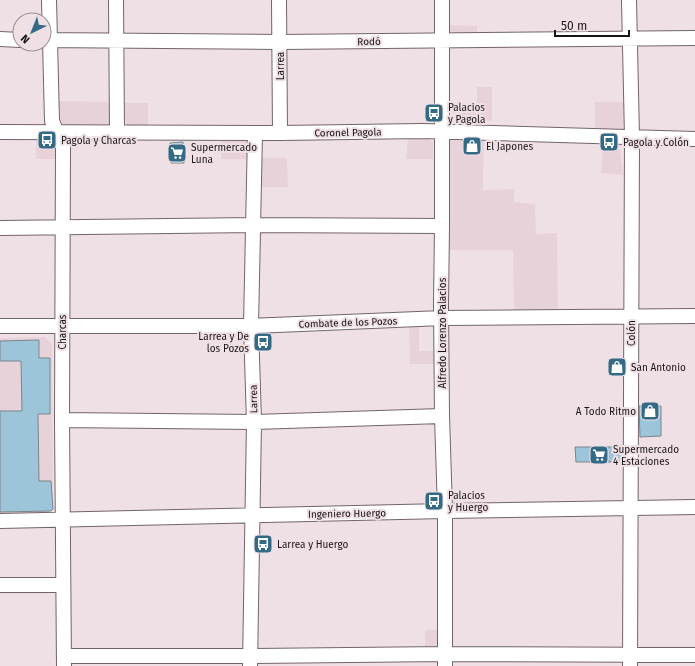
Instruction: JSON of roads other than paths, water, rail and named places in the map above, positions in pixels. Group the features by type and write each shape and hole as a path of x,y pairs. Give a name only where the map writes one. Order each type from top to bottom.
{"street":[{"name":"Charcas","path":"48,12 49,0"},
{"path":"116,0 117,132"},
{"name":"Larrea","path":"279,0 280,133"},
{"name":"Alfredo Lorenzo Palacios","path":"442,0 442,416 445,511 445,660"},
{"name":"Colón","path":"629,0 632,137 630,661"},
{"name":"Rodó","path":"52,40 280,42 695,38"},
{"path":"0,39 12,40"},
{"name":"Charcas","path":"48,52 52,121 63,147 62,519 64,661"},
{"name":"Coronel Pagola","path":"0,132 280,133 443,131 695,139"},
{"name":"Larrea","path":"250,661 254,422 251,326 255,133"},
{"path":"0,228 62,226 254,225 442,226"},
{"name":"Combate de los Pozos","path":"0,326 251,326 442,318 695,316"},
{"path":"62,420 254,422 442,416"},
{"name":"Ingeniero Huergo","path":"0,521 695,507"},
{"path":"0,585 63,585"},
{"path":"64,661 630,661 695,656"}],"place":[{"name":"Palacios y Pagola","path":"434,113"},
{"name":"Pagola y Charcas","path":"47,140"},
{"name":"Pagola y Colón","path":"609,142"},
{"name":"El Japones","path":"472,146"},
{"name":"Supermercado Luna","path":"177,153"},
{"name":"Larrea y De los Pozos","path":"263,342"},
{"name":"San Antonio","path":"617,367"},
{"name":"A Todo Ritmo","path":"650,411"},
{"name":"Supermercado 4 Estaciones","path":"599,455"},
{"name":"Palacios y Huergo","path":"434,501"},
{"name":"Larrea y Huergo","path":"263,544"}]}
